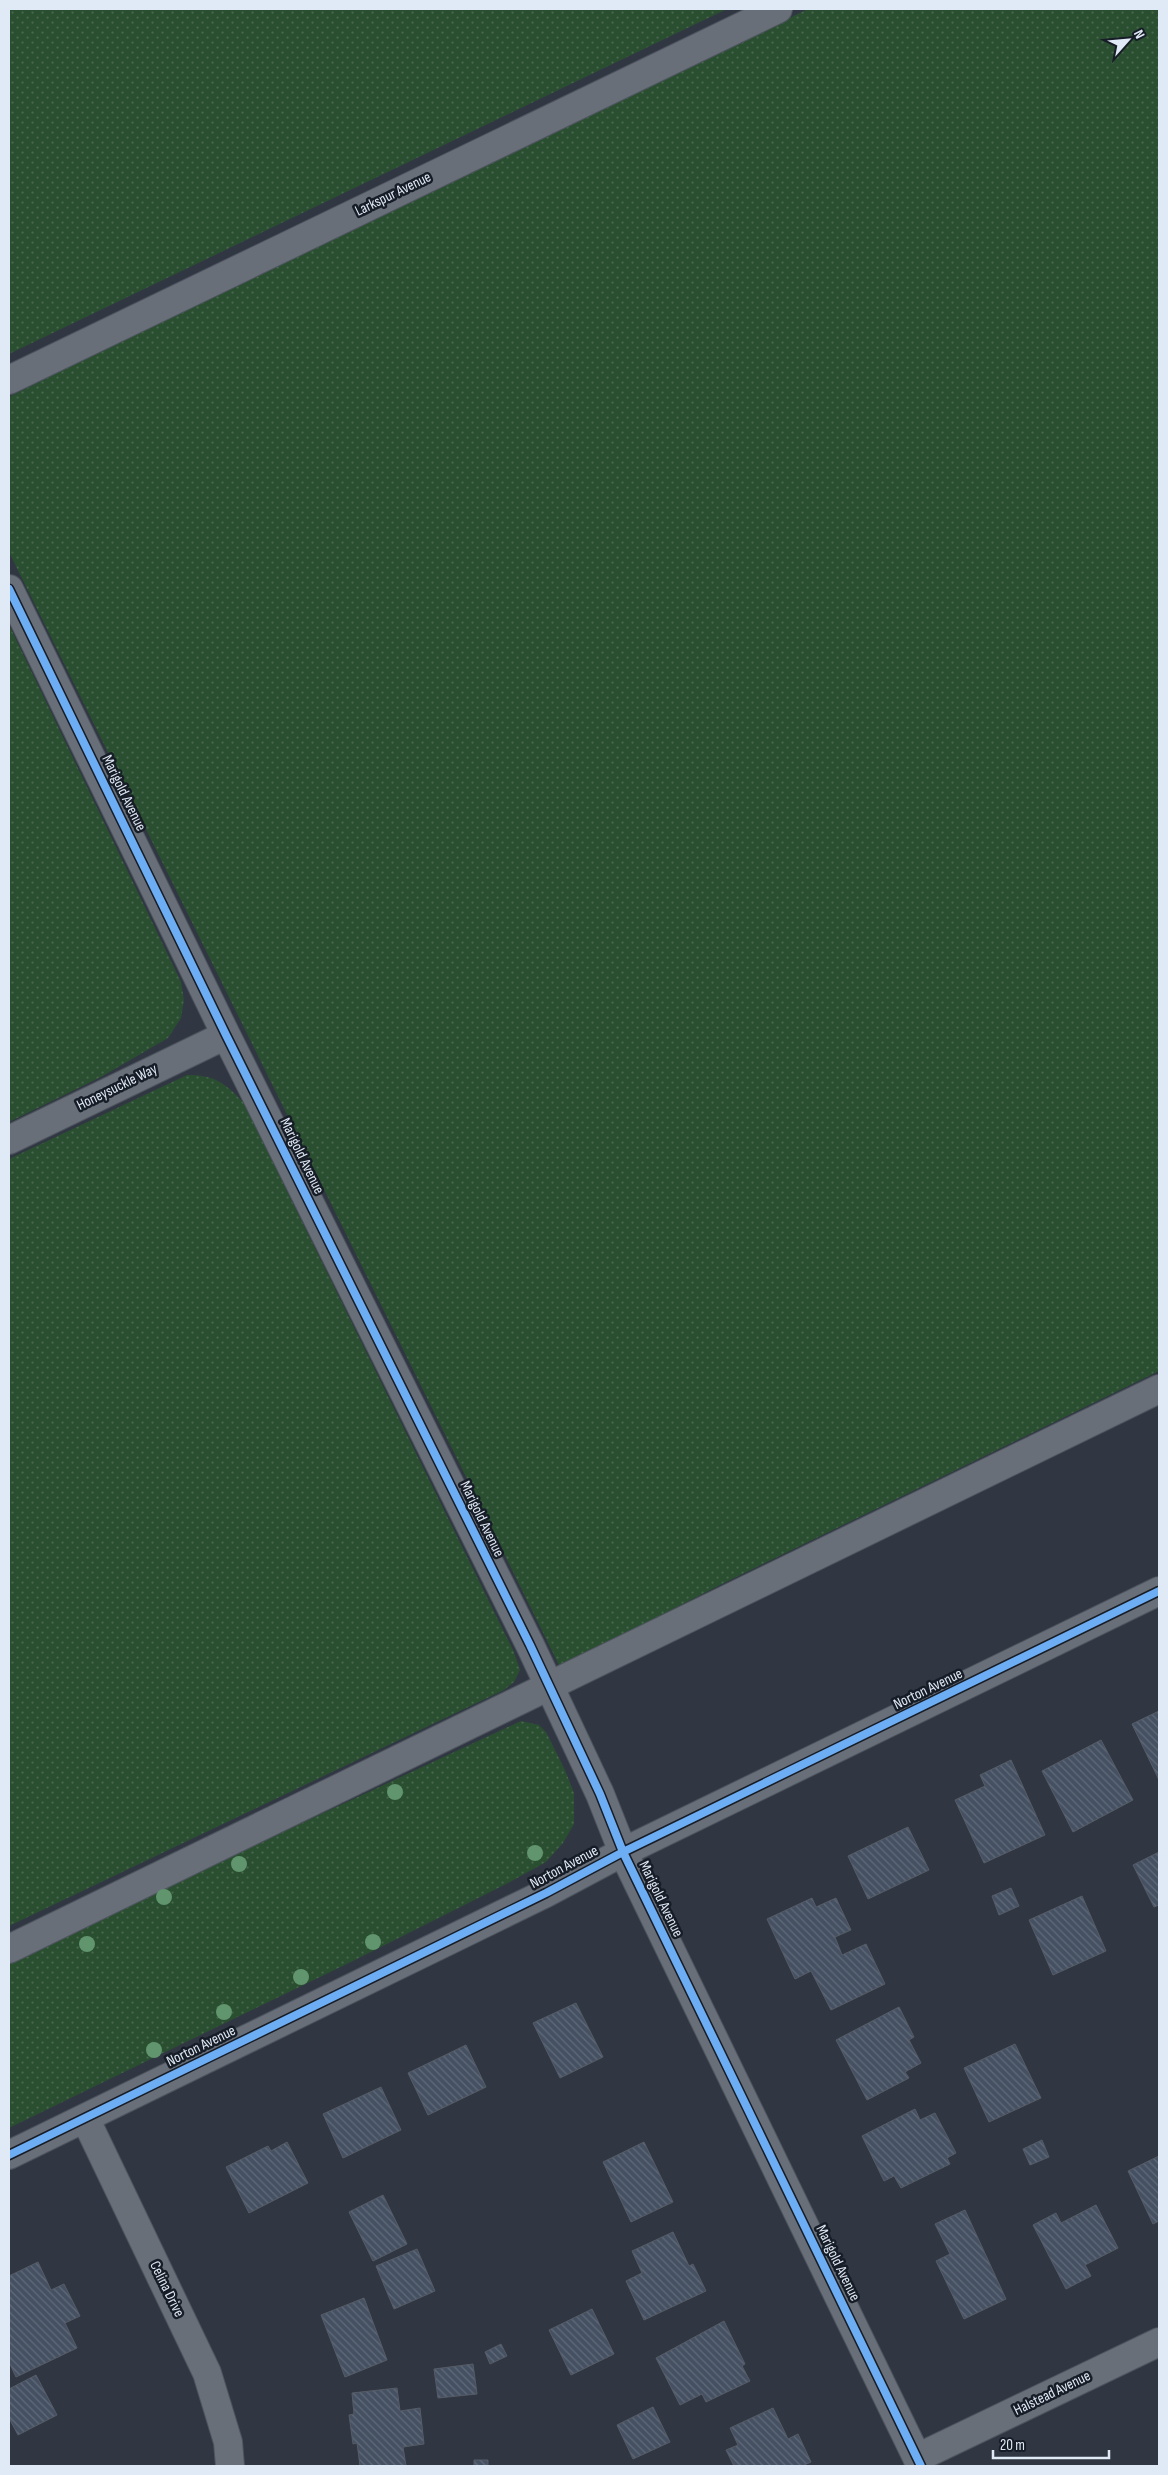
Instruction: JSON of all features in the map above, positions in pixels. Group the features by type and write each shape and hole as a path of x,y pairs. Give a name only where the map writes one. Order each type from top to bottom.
{"street":[{"name":"Larkspur Avenue","path":"9,380 778,9"},
{"name":"Marigold Avenue","path":"9,588 226,1035 548,1686 600,1794 623,1852 919,2462"},
{"name":"Honeysuckle Way","path":"9,1140 226,1035"},
{"path":"9,1949 1159,1389"},
{"name":"Norton Avenue","path":"9,2155 546,1893 623,1852 1159,1591"},
{"name":"Celina Drive","path":"85,2118 207,2373 228,2442 230,2466"},
{"name":"Halstead Avenue","path":"919,2462 1159,2342"}],"green space":[{"path":"9,9 727,9 9,354"},
{"path":"808,9 1159,9 1159,1371 720,1585 560,1667 9,552 9,397 216,294"},
{"path":"9,625 181,982 184,1000 181,1018 168,1038 101,1077 9,1122"},
{"path":"187,1075 212,1078 230,1089 243,1102 514,1652 520,1670 514,1682 504,1690 9,1926 9,1159"},
{"path":"521,1721 539,1725 546,1732 574,1793 574,1824 563,1843 546,1862 357,1959 9,2128 9,1963"}],"building":[{"path":"1159,1711 1159,1780 1132,1724"},
{"path":"1101,1740 1133,1800 1073,1832 1042,1771"},
{"path":"1011,1760 1045,1835 984,1863 955,1800 985,1786 980,1775"},
{"path":"908,1827 929,1870 868,1899 848,1856"},
{"path":"1159,1852 1159,1905 1154,1907 1133,1865"},
{"path":"1011,1888 1019,1906 999,1915 992,1896"},
{"path":"1082,1896 1106,1951 1053,1975 1029,1920"},
{"path":"812,1898 816,1907 836,1898 851,1930 835,1937 842,1955 866,1944 885,1984 831,2010 811,1971 795,1979 767,1919"},
{"path":"576,2003 603,2057 560,2078 533,2023"},
{"path":"899,2007 914,2037 909,2040 921,2063 905,2072 909,2078 867,2100 836,2040"},
{"path":"1015,2044 1041,2098 989,2122 964,2068"},
{"path":"466,2045 486,2087 428,2115 408,2073"},
{"path":"381,2087 401,2130 343,2158 323,2114"},
{"path":"915,2109 920,2120 935,2113 956,2153 947,2158 950,2164 901,2188 894,2176 884,2181 862,2136"},
{"path":"1042,2140 1049,2157 1030,2165 1023,2149"},
{"path":"287,2142 308,2183 249,2213 226,2167 268,2146 271,2151"},
{"path":"644,2142 673,2202 631,2222 603,2162"},
{"path":"1159,2156 1159,2221 1153,2224 1128,2171"},
{"path":"383,2195 407,2244 373,2261 349,2212"},
{"path":"1096,2205 1118,2248 1085,2265 1091,2276 1066,2289 1033,2225 1056,2213 1061,2223"},
{"path":"965,2210 1006,2299 964,2319 936,2261 950,2254 935,2224"},
{"path":"673,2232 689,2266 693,2264 706,2291 644,2320 626,2281 642,2273 632,2251"},
{"path":"417,2249 435,2291 394,2309 376,2266"},
{"path":"38,2262 51,2290 64,2284 80,2316 65,2323 77,2348 16,2377 9,2362 9,2276"},
{"path":"364,2298 387,2360 345,2377 321,2315"},
{"path":"592,2309 614,2354 571,2375 549,2330"},
{"path":"724,2321 745,2364 742,2366 750,2381 706,2402 702,2394 680,2405 656,2358"},
{"path":"501,2344 507,2356 490,2364 485,2352"},
{"path":"473,2364 477,2394 438,2398 434,2369"},
{"path":"36,2375 57,2415 18,2435 9,2418 9,2389"},
{"path":"397,2388 400,2411 420,2408 424,2444 403,2447 406,2466 360,2466 357,2443 353,2444 349,2415 354,2414 352,2393"},
{"path":"653,2407 670,2442 633,2459 617,2425"},
{"path":"773,2408 788,2439 798,2434 811,2462 802,2466 734,2466 726,2450 738,2445 730,2428"},
{"path":"474,2460 488,2460 488,2466 474,2466"}],"cycle path":[{"path":"9,589 226,1035 530,1645 600,1794 623,1852 921,2466"},
{"path":"9,2155 546,1893 623,1852 1159,1591"}]}
